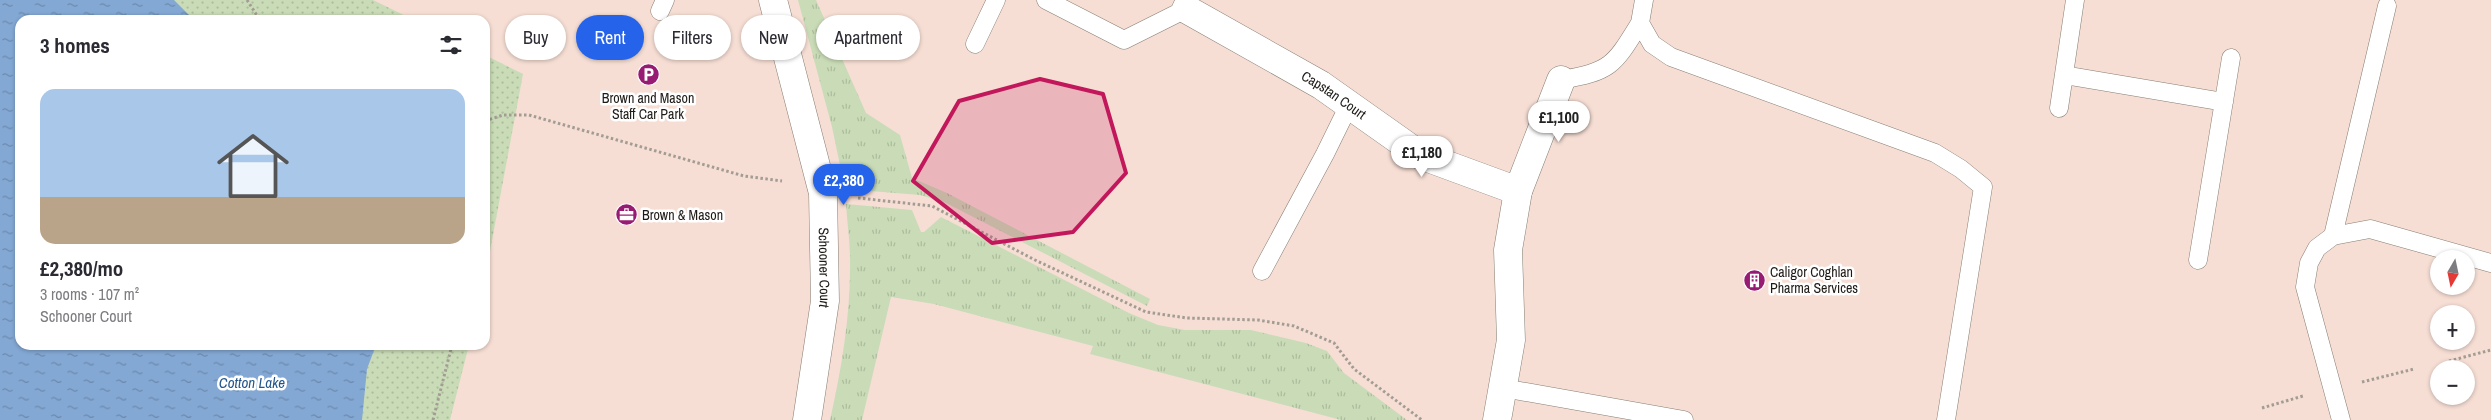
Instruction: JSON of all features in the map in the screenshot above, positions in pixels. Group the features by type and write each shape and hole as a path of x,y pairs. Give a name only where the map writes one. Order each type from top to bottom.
{"street":[{"name":"Schooner Court","path":"773,0 822,187 825,301 807,420"},
{"name":"Capstan Court","path":"1186,4 1321,85 1420,155 1518,191"},
{"path":"1497,420 1511,340 1508,250 1518,191 1561,80"}],"lane":[{"path":"976,44 996,0"},
{"path":"1046,0 1124,40 1186,4"},
{"path":"1561,80 1589,75 1613,64 1640,23 1644,0"},
{"path":"2059,108 2075,0"},
{"path":"2333,236 2387,6"},
{"path":"1640,23 1652,44 1671,57 1935,154 1961,168 1983,187 1946,420"},
{"path":"2198,260 2231,58"},
{"path":"2064,75 2224,102"},
{"path":"1262,271 1349,105"},
{"path":"2341,420 2305,286 2309,263 2317,248 2333,236 2370,228 2491,263"},
{"path":"1503,388 1684,420"}],"path":[{"path":"247,0 257,15"},
{"path":"490,120 503,116 529,115 744,176 779,180 932,206 1035,260 1146,312 1186,318 1258,320 1294,326 1334,343 1354,369 1422,420"},
{"path":"433,420 451,350"},
{"path":"2453,360 2491,350"},
{"path":"2353,384 2414,369"},
{"path":"2262,408 2311,394"}],"highlighted area":[{"path":"1040,79 1103,94 1126,173 1073,232 992,243 913,181 959,101"}],"shaded area":[{"path":"0,0 2491,0 2491,420 0,420"}],"green space":[{"name":"Cotton Lake","path":"0,0 373,0 404,15 15,15 15,350 468,350 450,420 0,420"},
{"path":"798,0 816,0 823,15 816,15 816,60 843,60 866,113 900,135 912,178 947,193 1150,299 1147,306 944,202 920,195 845,189 832,127 806,30 806,15 802,15"},
{"path":"490,58 523,74 490,251"},
{"path":"846,204 912,210 921,232 924,232 941,217 1129,313 1158,325 1185,330 1251,330 1306,343 1327,351 1344,373 1407,420 1341,420 1090,354 1093,346 934,304 891,297 862,420 830,420 842,360 849,299 850,251"}],"water":[{"name":"Cotton Lake","path":"0,0 174,0 189,15 15,15 15,350 374,350 367,369 362,420 0,420"}],"place":[{"name":"Brown and Mason Staff Car Park","path":"648,75"},
{"name":"Brown & Mason","path":"626,215"},
{"name":"Caligor Coghlan Pharma Services","path":"1754,280"}]}
